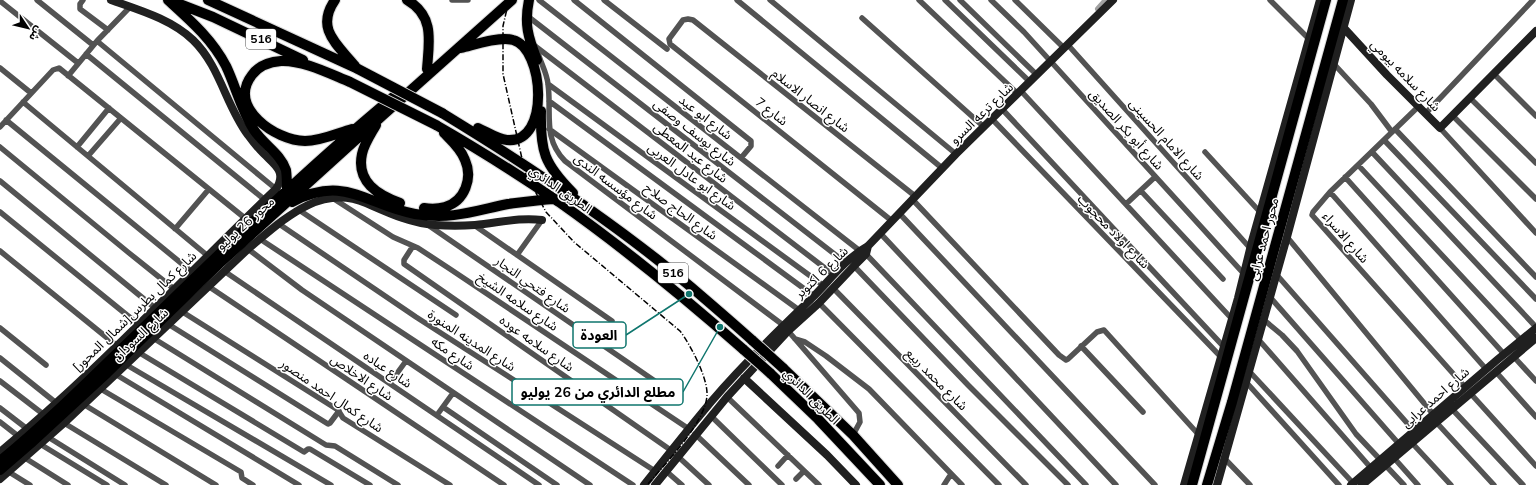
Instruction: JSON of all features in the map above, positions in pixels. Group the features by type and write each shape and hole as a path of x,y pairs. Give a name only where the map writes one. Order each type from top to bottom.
{"highway":[{"name":"الطريق الدائري","path":"169,0 213,16 436,124 496,160 556,200 685,298 770,373 823,424 880,485"},
{"path":"169,0 206,35 220,55 254,130 283,163 287,176 287,191"},
{"name":"الطريق الدائري","path":"208,0 358,69 442,113 564,188 691,287 753,341 853,435 898,485"},
{"path":"335,0 329,8 327,15 326,23 328,30 331,37 358,69"},
{"path":"407,0 417,7 427,24 430,45 427,69"},
{"name":"محور 26 يوليو","path":"0,461 44,423 210,263 356,128 427,69 505,0"},
{"name":"محور 26 يوليو","path":"4,471 221,262 512,0"},
{"path":"530,0 526,23 527,32 542,82 542,145 546,158 564,188"},
{"name":"محور احمد عرابى","path":"1192,485 1326,0"},
{"name":"محور احمد عرابى","path":"1207,485 1232,402 1343,0"},
{"path":"442,113 507,140 519,139 524,135 532,127 536,114 538,101 536,78 531,61 521,45 513,40 503,40 459,49"},
{"path":"350,82 300,63 282,61 273,62 264,64 256,69 246,86 245,95 252,113 258,121 270,131 285,138 295,140 314,140 356,128"},
{"path":"382,116 362,153 361,165 364,177 370,187 380,195 402,204 419,208 437,209 446,207 455,202 462,196 469,178 468,168 460,151 436,124"},
{"path":"283,206 311,194 330,190 347,191 399,210 433,216 467,214 530,201 556,200"}],"street":[{"path":"36,0 95,43 276,189 281,179 278,169 256,146 241,124 213,67 194,41 181,30 152,14 111,0"},
{"path":"452,0 468,0"},
{"name":"شارع مؤسسه الندى","path":"534,0 530,18 532,37 548,84 549,129 553,147 565,161 786,328 859,413 860,422 853,435"},
{"name":"شارع ابو عيد","path":"539,0 741,158 864,250 1086,485"},
{"path":"574,0 751,141 751,146 741,158"},
{"path":"604,0 667,49"},
{"path":"737,0 942,168"},
{"path":"770,0 956,154"},
{"path":"919,0 1018,92 1126,204 1232,319"},
{"path":"945,0 1028,79"},
{"path":"960,0 1035,73"},
{"name":"شارع أبو بكر الصديق","path":"991,0 1024,32 1244,274"},
{"name":"شارع الامام الحسينى","path":"1015,0 1064,46 1250,248"},
{"name":"شارع ترعه السرو","path":"864,250 942,168 1002,109 1028,79 1113,0"},
{"path":"1270,0 1309,39"},
{"path":"1184,485 1232,319 1250,248 1320,0"},
{"path":"1217,485 1287,237 1333,62 1351,0"},
{"path":"1426,113 1533,0"},
{"path":"0,1 78,63"},
{"path":"82,2 80,7 82,11 108,30"},
{"path":"68,76 95,43 130,7"},
{"name":"شارع يوسف وصفى","path":"530,18 850,265 1068,485"},
{"path":"862,18 984,127"},
{"name":"شارع 7","path":"693,20 684,20 668,39 669,43 892,221"},
{"name":"شارع انصار الاسلام","path":"693,20 913,198 1059,355 1066,360 1081,346"},
{"name":"شارع سلامه بيومي","path":"1343,27 1387,75 1440,128 1536,31"},
{"name":"شارع عبد المعطى","path":"535,46 834,275"},
{"path":"86,54 265,200"},
{"path":"1333,62 1394,130 1536,277"},
{"path":"0,68 32,93"},
{"path":"0,127 53,70 58,68 246,219"},
{"path":"1494,74 1536,116"},
{"name":"شارع ابو عادل العربى","path":"548,84 824,286"},
{"path":"1470,98 1536,163"},
{"path":"549,101 816,299 999,485"},
{"path":"23,102 208,256"},
{"name":"شارع الاسراء","path":"1419,106 1345,177 1313,212 1314,217 1468,390"},
{"path":"77,147 109,108"},
{"path":"1002,109 1224,347"},
{"path":"1453,116 1536,199"},
{"path":"88,156 120,118"},
{"name":"شارع اولاد محجوب","path":"992,119 1221,357"},
{"path":"6,120 192,272"},
{"path":"1440,128 1536,233"},
{"name":"شارع الحاج صلاح","path":"549,129 799,310"},
{"path":"1384,140 1536,299"},
{"path":"0,146 174,289"},
{"path":"1205,152 1260,212"},
{"path":"1372,152 1536,328"},
{"path":"1358,165 1521,340"},
{"path":"1126,204 1155,177"},
{"path":"1345,177 1504,354"},
{"path":"0,181 155,308"},
{"path":"175,229 209,189"},
{"name":"شارع كمال بطرس[شمال المحور]","path":"1,449 43,414 116,345 276,189"},
{"path":"1140,191 1223,279"},
{"path":"1330,192 1486,369"},
{"path":"332,197 353,198 395,217 427,225 474,225 521,219 542,220"},
{"name":"شارع السودان","path":"0,479 4,471 25,458 64,423 248,249 299,210 319,200 332,197"},
{"name":"شارع سلامه الشيخ","path":"332,197 393,237 413,246 450,269 692,432 749,485"},
{"path":"299,210 456,315"},
{"path":"0,212 138,324"},
{"path":"899,213 1155,485"},
{"path":"516,255 542,220"},
{"name":"شارع المدينه المنورة","path":"279,224 422,321 655,472"},
{"name":"شارع فتحي النجار","path":"427,225 665,388"},
{"path":"474,225 612,322"},
{"path":"880,233 1116,485"},
{"path":"1287,237 1435,418 1494,485"},
{"name":"شارع مكه","path":"260,239 633,485"},
{"name":"شارع سلامه عوده","path":"413,246 404,260 404,264 675,453"},
{"path":"248,249 302,290 590,485"},
{"name":"شارع 6 اكتوبر","path":"692,432 711,416 786,328 799,310 833,288 850,265 864,250"},
{"path":"0,251 116,345"},
{"name":"شارع 6 اكتوبر","path":"644,485 675,453 738,373 816,299 824,286 834,275 850,265"},
{"name":"شارع عباده","path":"224,271 539,485"},
{"path":"1276,274 1414,431"},
{"name":"شارع الاخلاص","path":"208,286 504,485"},
{"name":"شارع محمد ربيع","path":"833,288 1026,485"},
{"path":"1270,297 1399,444"},
{"name":"شارع كمال احمد منصور","path":"181,311 339,411 343,418 450,485"},
{"path":"1264,320 1282,335 1297,351 1356,434 1404,485"},
{"path":"168,324 328,424 339,411"},
{"path":"0,328 46,365"},
{"name":"شارع احمد عرابى","path":"1365,484 1399,444 1414,431 1452,409 1486,369 1536,328"},
{"path":"1143,412 1081,346 1097,332 1104,330 1108,333 1198,434"},
{"path":"153,338 326,445 335,446 398,485"},
{"name":"شارع احمد عرابى","path":"1352,484 1371,468 1394,458 1412,443 1435,418 1468,390 1496,372 1536,338"},
{"path":"795,339 805,342 826,356 869,389 962,485"},
{"path":"1258,339 1371,468"},
{"path":"138,352 304,452 310,449 370,485"},
{"path":"1514,357 1536,381"},
{"path":"0,358 55,402"},
{"path":"1496,360 1503,366"},
{"path":"390,383 406,361"},
{"path":"125,364 331,485"},
{"path":"1249,372 1352,484"},
{"path":"1496,372 1536,417"},
{"path":"115,374 299,485"},
{"path":"744,378 827,455 856,485"},
{"path":"0,381 43,414"},
{"path":"1246,382 1339,485"},
{"path":"100,388 242,472 242,478 253,485"},
{"path":"1468,390 1536,466"},
{"path":"437,415 453,393"},
{"path":"726,397 788,455 815,484"},
{"path":"83,404 216,485"},
{"path":"443,407 557,485"},
{"path":"0,408 26,428"},
{"path":"1452,409 1523,485"},
{"path":"711,416 782,485"},
{"path":"0,422 18,436"},
{"path":"64,423 166,485"},
{"path":"48,437 125,485"},
{"path":"1412,443 1451,485"},
{"path":"40,444 107,485"},
{"path":"675,453 710,485"},
{"name":"شارع 6 اكتوبر","path":"655,485 666,471 675,453"},
{"path":"778,466 788,455"},
{"path":"25,458 68,485"},
{"path":"1394,458 1418,485"},
{"path":"1225,459 1250,485"},
{"path":"4,471 30,485"},
{"path":"666,471 682,485"},
{"path":"796,479 804,471"},
{"path":"944,485 951,474"}],"waterway":[{"path":"1098,9 1106,0"}],"railway":[{"path":"509,0 503,26 503,74 525,172 546,212 574,242 680,331 689,344 705,380 707,395 705,406 700,418 674,454 647,485"}],"place":[{"name":"العودة","path":"689,294"},
{"name":"مطلع الدائري من 26 يوليو","path":"720,327"}]}
